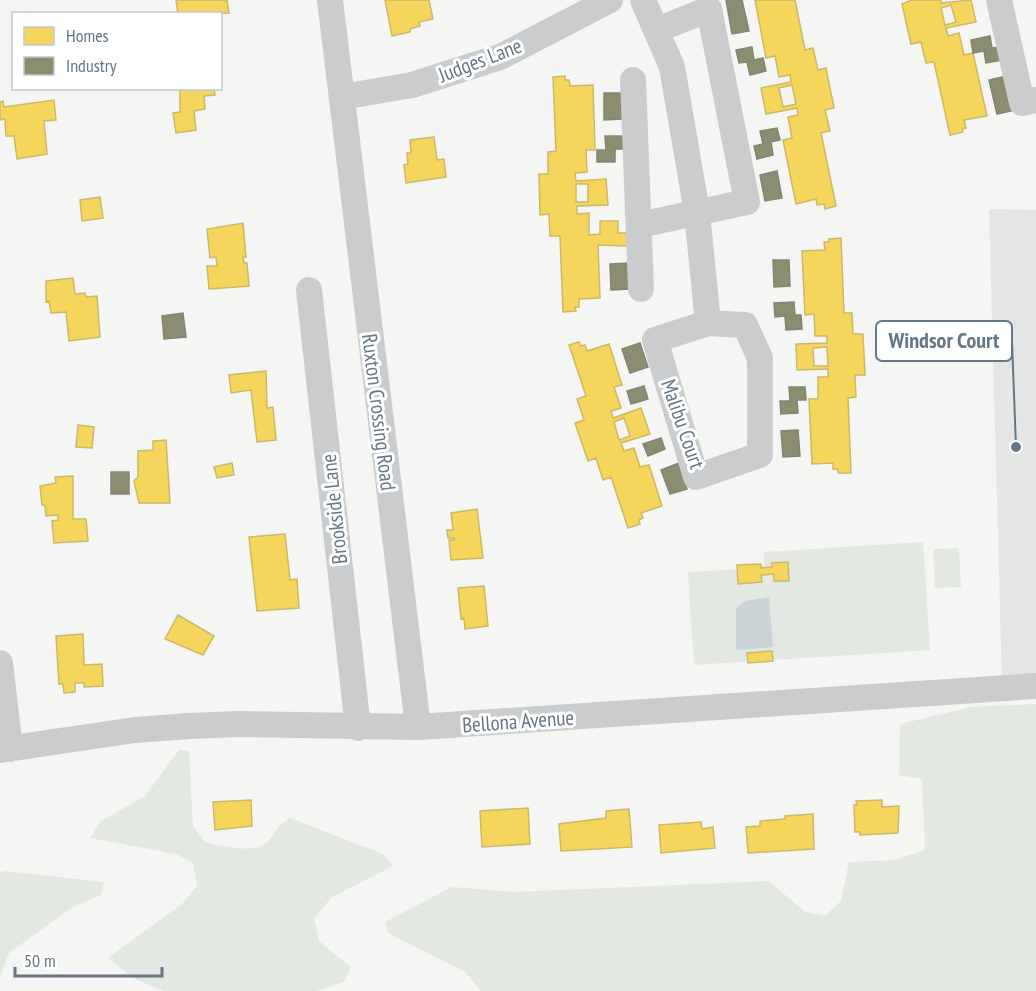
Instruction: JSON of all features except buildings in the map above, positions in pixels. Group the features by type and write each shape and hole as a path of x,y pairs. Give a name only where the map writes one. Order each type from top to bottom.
{"street":[{"name":"Ruxton Crossing Road","path":"330,0 417,727"},
{"path":"643,0 672,67 697,212 708,323"},
{"path":"999,0 1022,103 1036,99"},
{"name":"Judges Lane","path":"342,97 412,85 500,57 600,2"},
{"path":"639,225 747,202 709,9 657,30"},
{"path":"633,80 641,289"},
{"name":"Brookside Lane","path":"309,290 358,728"},
{"name":"Malibu Court","path":"708,323 745,325 760,358 760,455 696,477 655,340 708,323"},
{"path":"0,663 5,749"},
{"name":"Bellona Avenue","path":"5,749 135,730 237,723 358,728 417,727 1036,686"}],"shaded area":[{"path":"989,209 1036,210 1036,683 1002,684"},
{"path":"923,542 930,650 694,665 688,572 764,568 764,552"},
{"path":"959,548 961,587 935,588 933,549"},
{"path":"769,597 773,647 736,650 736,608 745,601"},
{"path":"1036,704 1036,991 481,991 464,971 388,933 385,922 452,887 514,892 769,881 805,912 825,916 841,901 849,862 894,860 925,850 922,779 899,775 900,724 971,707"},
{"path":"179,750 189,751 193,826 206,843 246,849 261,846 271,839 280,825 290,818 383,854 393,866 332,897 314,918 319,941 351,967 344,982 317,991 164,991 135,979 108,958 182,904 197,886 193,863 176,854 90,838 101,821 145,796"},
{"path":"5,871 104,882 101,895 73,907 9,953 0,977 0,873"}],"place":[{"name":"Windsor Court","path":"1016,447"}]}
